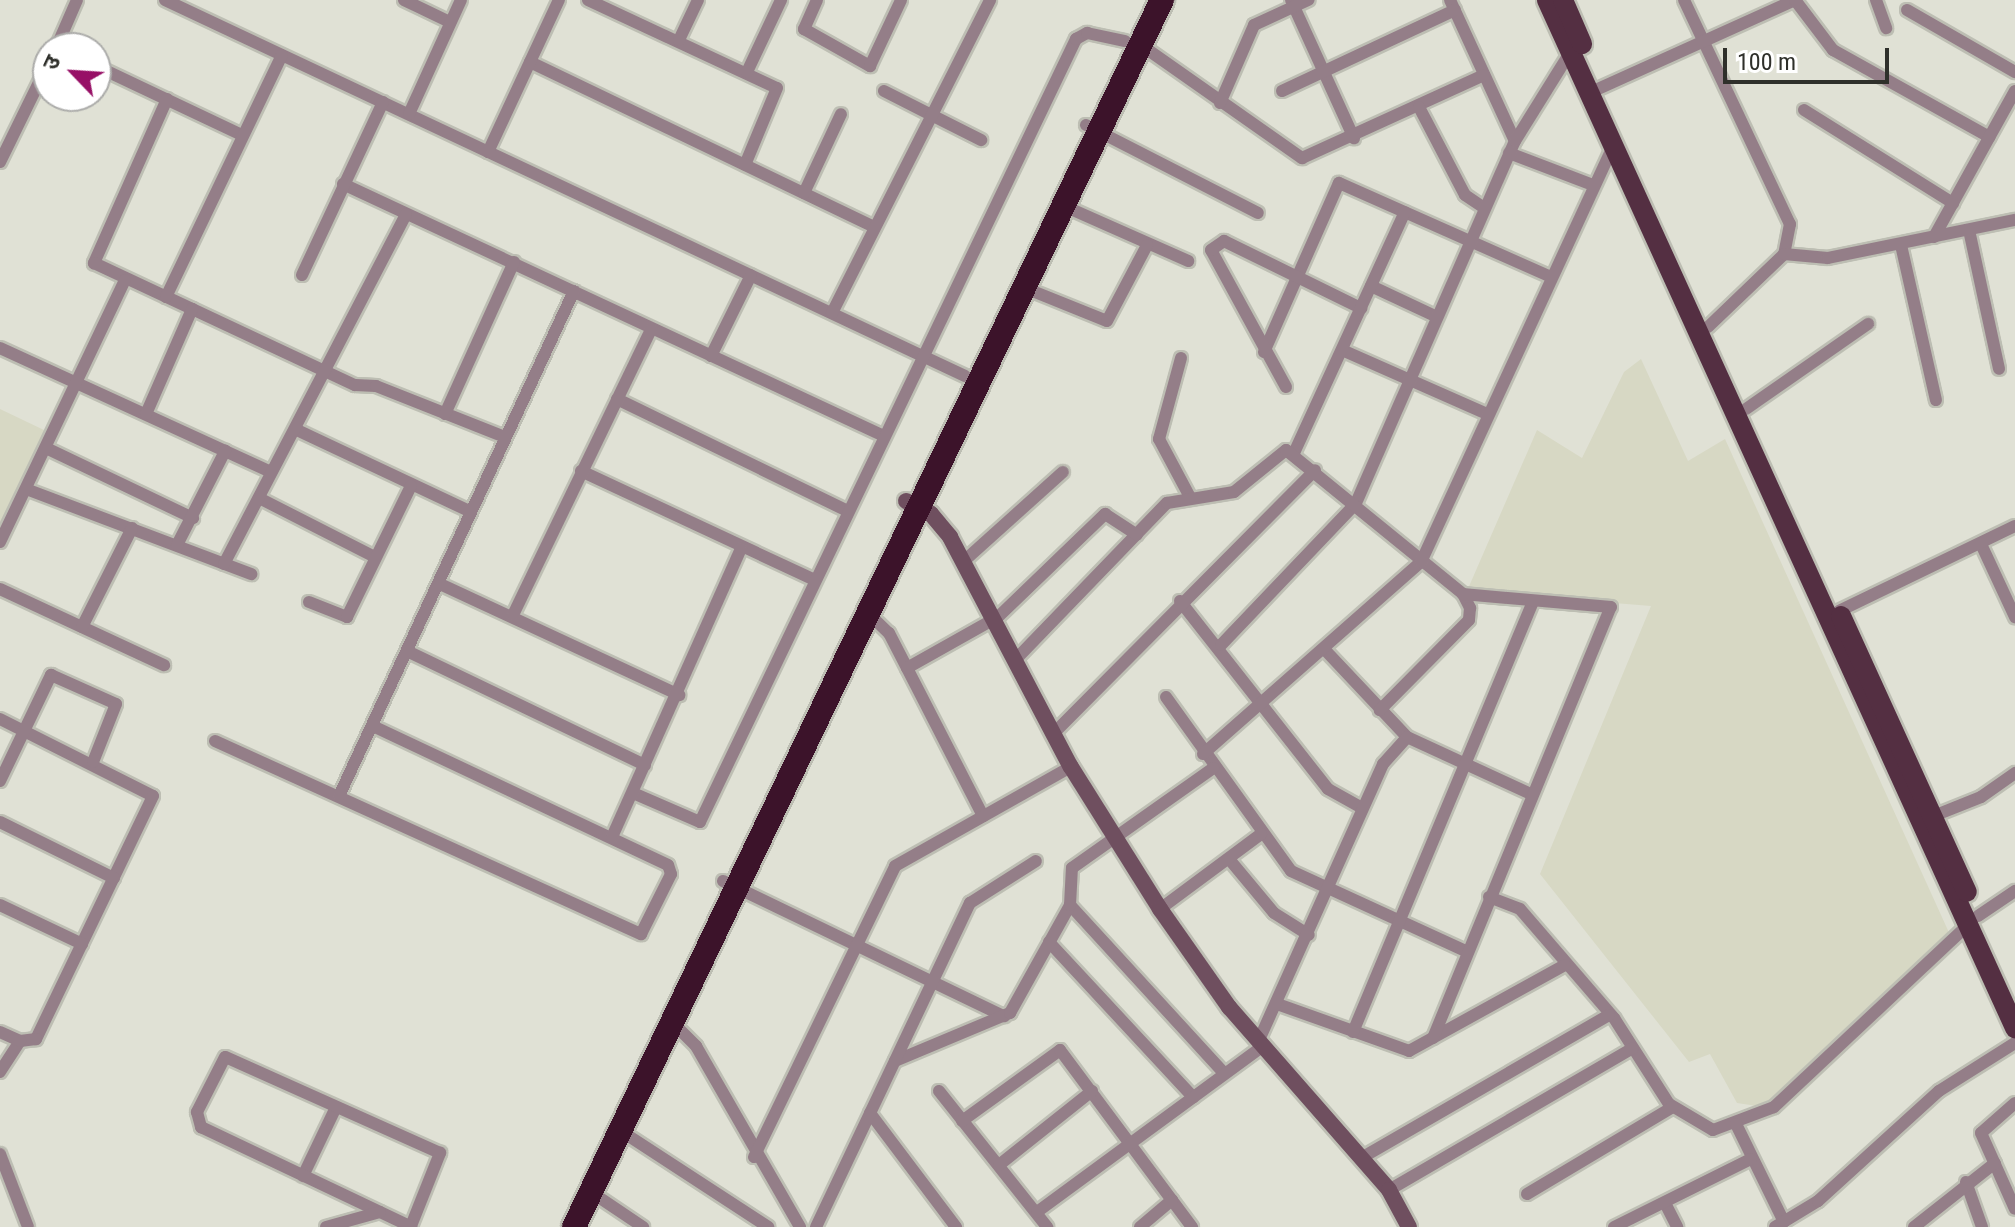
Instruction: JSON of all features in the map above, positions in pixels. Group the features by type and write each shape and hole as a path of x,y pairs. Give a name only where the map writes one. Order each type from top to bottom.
{"highway":[{"path":"1133,43 1145,0"},
{"path":"557,1227 869,614 965,376 1093,128 1133,43 1162,0"},
{"path":"574,1227 673,1023 730,885 913,504 1064,206 1093,128"}],"main road":[{"path":"1547,0 1571,51 1595,90 1926,819 1973,920 2015,998"},
{"path":"1563,0 1613,146 1637,184 1708,327 1839,611 1926,819"},
{"path":"1973,920 2015,1028"}],"street":[{"path":"64,32 77,0"},
{"path":"165,0 965,376"},
{"path":"404,0 450,22"},
{"path":"409,114 461,0"},
{"path":"488,152 559,0"},
{"path":"588,0 747,72 779,94 745,165"},
{"path":"679,40 698,0"},
{"path":"747,72 781,0"},
{"path":"817,0 804,29 870,66 901,0"},
{"path":"832,313 929,113 990,0"},
{"path":"1220,103 1254,25 1292,3 1308,0"},
{"path":"1684,0 1790,224 1784,254 1708,327"},
{"path":"1595,90 1795,0 1833,50 1989,137"},
{"path":"1876,0 1886,28"},
{"path":"1292,3 1354,138"},
{"path":"1282,91 1452,5 1512,147 1590,184"},
{"path":"1907,10 2015,72"},
{"path":"633,793 700,822 1076,39 1087,33 1133,43 1295,158 1354,138 1484,75"},
{"path":"1221,645 1356,503 1435,316 1512,147 1571,51"},
{"path":"166,297 282,55"},
{"path":"530,62 874,227"},
{"path":"112,73 242,135"},
{"path":"884,91 981,140"},
{"path":"1934,237 2015,91"},
{"path":"0,162 32,97"},
{"path":"167,99 93,260 125,280 327,373 505,437"},
{"path":"302,275 383,102"},
{"path":"1419,107 1465,195 1484,208"},
{"path":"1804,110 1953,203"},
{"path":"804,193 841,114"},
{"path":"1093,128 1258,213"},
{"path":"1203,754 1266,705 1421,562 1590,184 1613,146"},
{"path":"1264,352 1339,183 1549,276"},
{"path":"343,184 884,436"},
{"path":"1064,206 1188,261"},
{"path":"1294,453 1405,212"},
{"path":"224,564 327,373 406,214"},
{"path":"1784,254 1828,258 2015,220"},
{"path":"1969,230 1999,369"},
{"path":"1286,387 1210,252 1224,241 1361,308"},
{"path":"1025,288 1088,320 1107,321 1147,245"},
{"path":"1901,245 1936,400"},
{"path":"445,414 514,262"},
{"path":"711,356 751,275"},
{"path":"0,542 125,280"},
{"path":"1371,286 1435,316"},
{"path":"339,796 574,291"},
{"path":"146,414 192,309"},
{"path":"1746,409 1868,324"},
{"path":"513,615 651,329"},
{"path":"0,348 271,472"},
{"path":"1342,350 1487,414"},
{"path":"1181,358 1159,439 1190,497"},
{"path":"617,399 848,511"},
{"path":"297,430 471,512"},
{"path":"46,448 193,518"},
{"path":"177,545 225,451"},
{"path":"1019,656 1167,503 1234,492 1279,452 1294,453 1463,594 1611,607 1466,951 1433,1038"},
{"path":"1055,732 1180,601 1315,470"},
{"path":"581,471 815,580"},
{"path":"964,561 1063,472"},
{"path":"309,602 346,618 411,486"},
{"path":"26,489 251,574"},
{"path":"259,498 375,557"},
{"path":"913,504 940,522 964,561 1019,656 1071,767 1160,909 1261,1043 1389,1190 1409,1227"},
{"path":"907,668 998,617 1105,514 1137,535"},
{"path":"1839,611 2015,526"},
{"path":"82,627 132,528"},
{"path":"1981,544 2013,610"},
{"path":"612,837 679,695 741,548"},
{"path":"440,584 513,615 679,695"},
{"path":"0,589 164,665"},
{"path":"1380,710 1469,620 1463,594"},
{"path":"1180,601 1221,645 1328,789 1362,808"},
{"path":"1353,1032 1396,922 1533,601"},
{"path":"869,614 907,668 983,816"},
{"path":"407,651 645,765"},
{"path":"1326,651 1407,737 1531,794"},
{"path":"0,781 51,675 114,702 93,762"},
{"path":"1166,697 1213,768 1291,871 1396,922 1466,951"},
{"path":"0,719 152,793 36,1039 20,1041 0,1032"},
{"path":"215,741 639,935 672,871 612,837 373,726"},
{"path":"1037,1212 1261,1043 1280,1005 1362,808 1386,758 1407,737"},
{"path":"754,1157 855,943 895,866 1071,767"},
{"path":"895,1061 1004,1016 1070,905 1070,870 1115,834 1213,768"},
{"path":"1926,819 1981,797 2015,773"},
{"path":"0,822 114,878"},
{"path":"1160,909 1261,834"},
{"path":"1229,859 1274,913 1309,935"},
{"path":"816,1227 974,898 1036,861"},
{"path":"730,885 1004,1016"},
{"path":"1489,897 1520,909 1609,1015 1673,1107 1710,1130 1736,1124 1774,1107 1973,920 2015,891"},
{"path":"0,905 82,944"},
{"path":"1070,905 1224,1073"},
{"path":"1049,942 1193,1097"},
{"path":"1280,1005 1401,1052 1433,1038 1565,965"},
{"path":"1363,1157 1609,1015"},
{"path":"673,1023 696,1046 754,1157 798,1227"},
{"path":"0,1072 20,1041"},
{"path":"1736,1124 1779,1225 1939,1091 2015,1043"},
{"path":"1389,1190 1633,1048"},
{"path":"962,1121 1055,1050 1092,1091 1192,1227"},
{"path":"227,1056 336,1107 442,1154 412,1227 201,1127 197,1112 227,1056"},
{"path":"939,1091 1047,1227"},
{"path":"999,1165 1092,1091"},
{"path":"2015,1103 1981,1133 2015,1209"},
{"path":"303,1176 336,1107"},
{"path":"1527,1194 1673,1107"},
{"path":"870,1113 953,1223 938,1227"},
{"path":"621,1131 768,1227"},
{"path":"0,1154 28,1227"},
{"path":"1614,1227 1751,1159"},
{"path":"1914,1227 1966,1182 1995,1163"},
{"path":"1966,1182 1982,1227"},
{"path":"591,1192 643,1227"},
{"path":"1140,1227 1172,1200"},
{"path":"1665,1203 1677,1227"},
{"path":"326,1227 380,1212"}],"shaded area":[{"path":"1641,359 1688,461 1725,439 1951,937 1770,1108 1737,1103 1710,1054 1689,1062 1540,874 1651,606 1467,591 1537,430 1582,458 1624,372"},
{"path":"0,409 46,431 0,529"}]}
